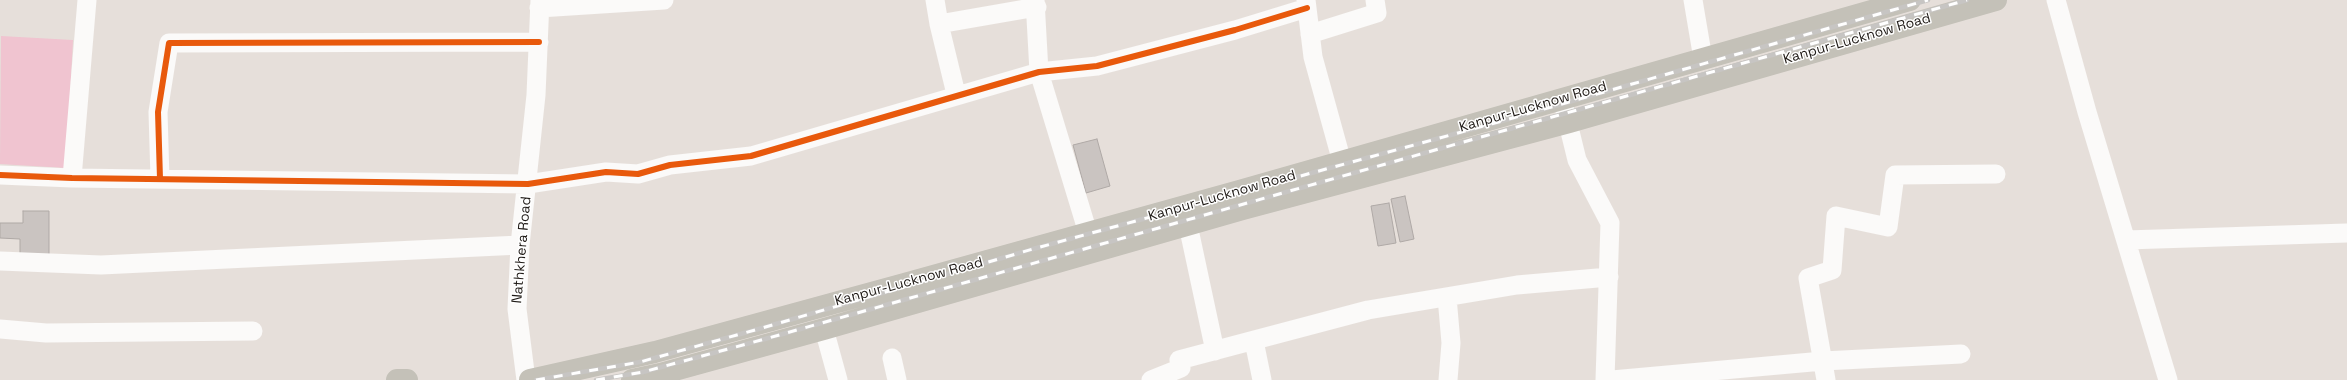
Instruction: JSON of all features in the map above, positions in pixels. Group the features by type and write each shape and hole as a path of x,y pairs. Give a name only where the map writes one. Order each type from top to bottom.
{"main road":[{"name":"Kanpur-Lucknow Road","path":"530,380 655,352 904,284 1342,162 1910,0"},
{"name":"Kanpur-Lucknow Road","path":"632,380 660,374 824,329 1188,225 1569,122 1996,0"},
{"path":"904,284 909,305"},
{"path":"396,380 407,380"}],"street":[{"path":"72,178 87,0"},
{"path":"540,4 664,0"},
{"path":"935,0 939,24 956,94"},
{"path":"1310,34 1377,13 1375,0"},
{"path":"1693,0 1703,59"},
{"path":"2056,0 2087,112 2168,380"},
{"path":"939,24 1036,3 1039,72 1088,233"},
{"name":"Nathkhera Road","path":"526,380 517,309 520,245 528,184 539,42 540,4"},
{"path":"0,175 72,178 528,184 606,172 638,174 670,165 751,156 789,143 853,127 956,94 1039,72 1096,66 1235,30 1307,4 1313,57 1342,162"},
{"path":"160,179 158,112 169,42 539,42"},
{"path":"1562,99 1569,122 1577,160 1610,224 1605,380"},
{"path":"1826,380 1808,278 1832,270 1836,216 1888,227 1895,175 1996,174"},
{"path":"1188,225 1216,351"},
{"path":"2126,240 2347,233"},
{"path":"0,261 101,265 520,245"},
{"path":"1151,380 1180,368 1179,360 1368,310 1517,285 1609,277"},
{"path":"1447,297 1451,343 1448,380"},
{"path":"0,329 46,333 253,332"},
{"path":"824,329 838,380"},
{"path":"1254,341 1262,380"},
{"path":"1612,380 1823,361 1961,354"},
{"path":"892,358 897,380"}],"shaded area":[{"path":"1,36 73,40 66,168 0,164"}],"building":[{"path":"1097,139 1110,186 1086,193 1073,145"},
{"path":"1405,196 1414,239 1400,242 1391,199"},
{"path":"1389,203 1396,243 1378,246 1371,206"},
{"path":"23,211 49,211 49,260 20,260 20,239 0,238 0,223 23,223"}],"railway":[{"path":"536,380 640,362 1033,249 1502,121 1928,0"},
{"path":"596,380 643,372 765,339 1967,0"}],"cycle path":[{"path":"0,175 72,178 528,184 606,172 638,174 670,165 751,156 1039,72 1097,66 1235,30 1307,8"},
{"path":"160,179 158,112 169,43 539,42"}]}
